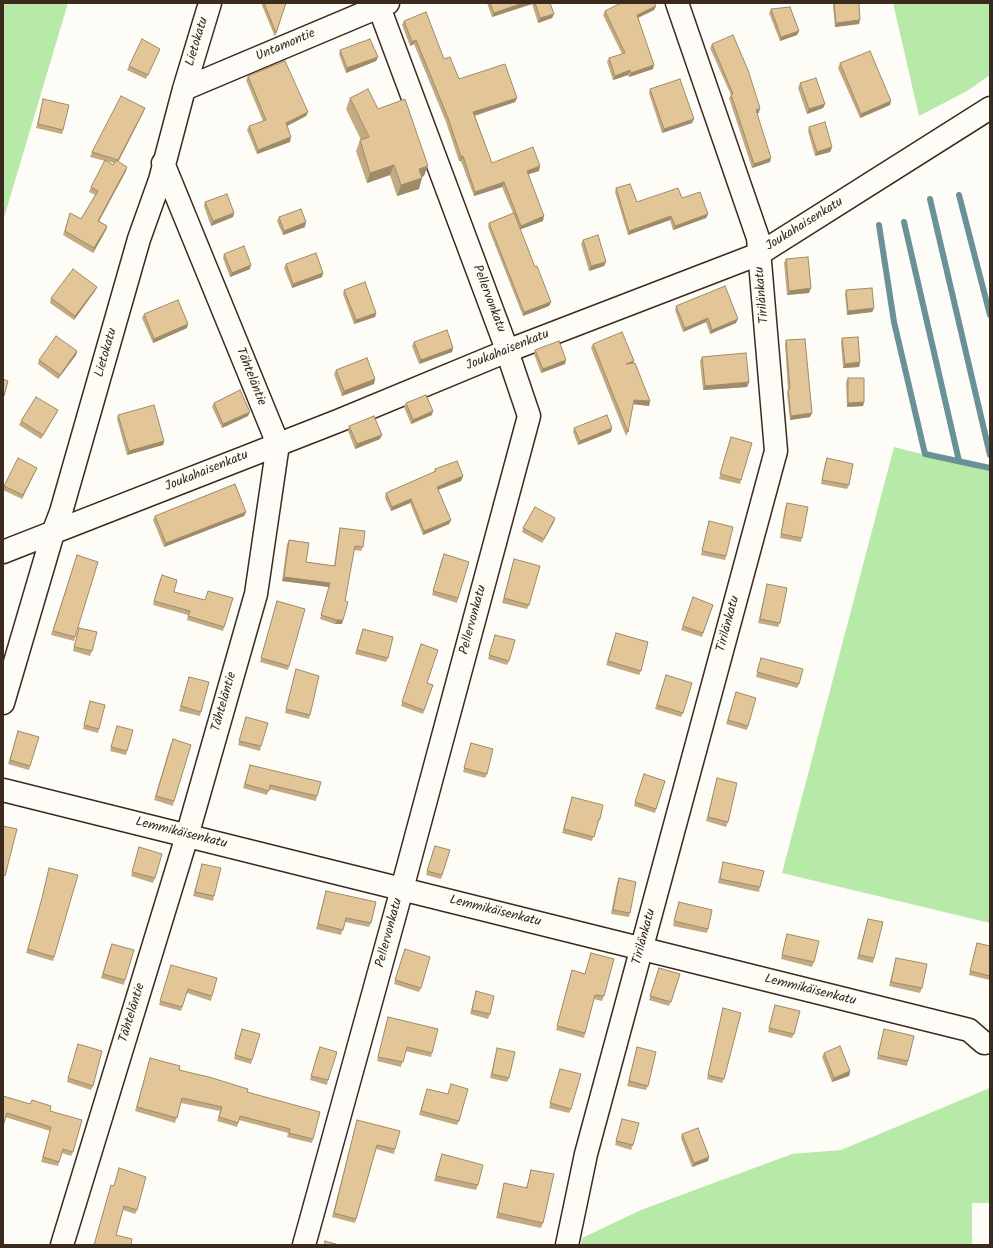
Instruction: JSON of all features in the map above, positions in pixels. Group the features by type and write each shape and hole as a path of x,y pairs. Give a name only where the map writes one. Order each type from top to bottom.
{"street":[{"name":"Lietokatu","path":"3,703 53,533 61,512 137,247 160,180 184,90 210,3"},
{"name":"Tirilänkatu","path":"567,1245 586,1154 776,451 758,238 678,3"},
{"name":"Untamontie","path":"184,90 384,5"},
{"name":"Pellervonkatu","path":"304,1245 402,889 529,416 384,5"},
{"name":"Joukahaisenkatu","path":"3,552 338,421 507,351 759,254 990,108"},
{"name":"Tähteläntie","path":"62,1245 187,836 256,594 278,444 164,163"},
{"name":"Lemmikäisenkatu","path":"3,790 969,1030 984,1043"}],"green space":[{"path":"3,3 68,3 3,221"},
{"path":"893,3 990,3 990,75 967,91 919,116"},
{"path":"894,447 990,471 990,923 782,873"},
{"path":"990,1088 990,1203 972,1203 972,1245 581,1245 582,1238 641,1210 792,1154 841,1150"}],"building":[{"path":"264,3 286,3 276,33"},
{"path":"490,3 523,3 494,13"},
{"path":"535,3 550,3 554,14 540,18"},
{"path":"621,3 654,3 656,6 637,15 654,65 631,73 630,70 615,76 609,58 625,53 605,11"},
{"path":"834,3 859,3 860,20 836,23"},
{"path":"790,7 799,31 781,37 771,9"},
{"path":"426,12 444,59 450,57 459,79 505,64 517,98 473,112 492,163 533,147 540,166 527,171 544,216 521,226 504,182 475,192 463,156 461,157 448,118 416,40 412,42 404,21"},
{"path":"733,35 748,70 760,108 756,110 771,158 754,164 731,94 733,94 712,44"},
{"path":"142,39 160,49 148,75 129,66"},
{"path":"370,39 378,57 347,68 340,50"},
{"path":"870,51 891,101 861,114 840,63"},
{"path":"285,61 308,112 286,123 291,137 258,150 249,126 266,120 248,76"},
{"path":"816,78 825,104 809,109 800,83"},
{"path":"680,79 694,119 664,129 650,89"},
{"path":"368,89 378,109 405,99 428,166 419,169 422,178 401,185 394,165 370,173 360,140 369,137 350,98"},
{"path":"121,96 145,108 118,160 92,152"},
{"path":"43,99 69,105 63,130 38,124"},
{"path":"825,122 832,147 817,152 809,127"},
{"path":"105,160 113,165 116,160 127,167 98,221 107,226 94,248 65,231 70,213 81,219 98,191 91,187"},
{"path":"630,184 637,202 678,188 682,198 700,192 708,214 675,226 671,216 629,231 616,188"},
{"path":"227,194 234,213 213,221 205,202"},
{"path":"301,209 306,222 284,231 279,217"},
{"path":"514,213 535,267 537,266 551,302 524,312 489,223"},
{"path":"598,235 606,262 591,266 583,240"},
{"path":"244,246 251,265 232,273 224,254"},
{"path":"316,253 323,273 293,284 286,264"},
{"path":"808,257 811,288 789,291 786,259"},
{"path":"73,269 97,287 75,316 51,298"},
{"path":"365,282 376,313 356,320 344,290"},
{"path":"725,286 738,319 712,330 708,318 685,328 676,306"},
{"path":"872,288 874,308 848,311 846,290"},
{"path":"178,300 188,324 154,339 144,314"},
{"path":"447,330 453,348 421,360 414,342"},
{"path":"622,332 634,361 626,364 635,363 650,401 634,400 628,432 593,344"},
{"path":"56,336 77,351 60,375 39,360"},
{"path":"858,337 860,362 845,364 842,338"},
{"path":"805,339 812,413 791,416 788,389 790,389 786,340"},
{"path":"559,341 566,360 543,369 535,350"},
{"path":"746,353 749,382 705,386 702,357"},
{"path":"367,358 375,379 344,391 336,370"},
{"path":"848,378 864,378 864,402 848,403"},
{"path":"3,379 8,381 4,396 3,396"},
{"path":"240,390 250,412 223,424 214,403"},
{"path":"426,395 433,411 413,420 406,403"},
{"path":"36,397 58,410 43,435 21,421"},
{"path":"154,405 164,441 129,451 118,415"},
{"path":"607,415 612,428 580,441 574,428"},
{"path":"374,416 382,435 357,444 349,426"},
{"path":"731,437 752,443 741,480 720,474"},
{"path":"18,458 37,468 23,495 4,486"},
{"path":"827,458 853,464 849,485 822,480"},
{"path":"457,461 463,476 437,487 451,520 424,531 411,499 392,507 386,493 436,471 435,469"},
{"path":"235,484 246,512 166,543 155,516"},
{"path":"787,503 808,507 802,538 781,534"},
{"path":"535,507 555,518 544,539 523,528"},
{"path":"709,521 733,527 726,556 702,551"},
{"path":"340,528 365,531 363,547 355,546 345,601 348,602 343,620 337,620 321,615 330,583 284,577 289,540 309,543 306,562 335,566"},
{"path":"444,554 469,562 458,598 433,591"},
{"path":"77,555 98,562 75,637 53,631"},
{"path":"514,559 540,566 529,605 504,598"},
{"path":"162,575 177,580 174,592 205,600 208,591 233,598 224,627 188,616 190,611 154,601"},
{"path":"767,584 787,588 780,623 760,619"},
{"path":"693,597 713,605 703,633 683,626"},
{"path":"277,601 305,609 289,666 261,658"},
{"path":"79,628 97,632 92,651 74,647"},
{"path":"363,629 393,637 388,658 357,650"},
{"path":"616,633 648,642 641,671 608,661"},
{"path":"495,635 515,640 509,661 489,655"},
{"path":"421,644 438,650 427,683 433,685 424,710 402,702"},
{"path":"761,658 803,669 799,684 757,672"},
{"path":"296,669 319,676 310,715 286,709"},
{"path":"666,675 692,683 683,713 657,705"},
{"path":"189,677 209,682 201,712 181,706"},
{"path":"736,692 756,698 748,726 728,720"},
{"path":"90,701 105,705 99,729 84,725"},
{"path":"246,717 268,723 261,746 239,741"},
{"path":"117,726 133,730 127,751 111,747"},
{"path":"18,731 39,737 30,766 10,760"},
{"path":"173,739 191,745 174,801 156,796"},
{"path":"471,743 493,749 487,774 464,768"},
{"path":"250,765 321,782 317,796 270,785 269,791 245,784"},
{"path":"644,774 665,781 656,809 635,802"},
{"path":"717,778 737,783 728,822 708,817"},
{"path":"572,797 603,805 594,837 564,829"},
{"path":"3,826 17,829 5,876 3,875"},
{"path":"435,846 450,850 442,875 427,871"},
{"path":"139,847 162,854 155,878 132,872"},
{"path":"723,862 764,871 760,887 720,879"},
{"path":"202,864 221,868 214,896 195,892"},
{"path":"49,868 78,875 54,957 28,949"},
{"path":"619,878 636,882 630,913 613,910"},
{"path":"326,891 376,902 371,923 346,918 343,930 318,924"},
{"path":"679,902 712,910 708,929 674,921"},
{"path":"868,919 883,922 874,958 859,955"},
{"path":"787,934 819,941 814,962 782,955"},
{"path":"977,943 990,946 990,976 970,971"},
{"path":"112,944 134,950 125,980 103,974"},
{"path":"405,949 430,957 421,988 395,980"},
{"path":"591,953 614,959 604,996 595,995 585,1033 557,1026 572,970 585,974"},
{"path":"896,958 927,964 922,988 891,982"},
{"path":"171,965 217,978 212,996 188,989 182,1007 160,1001"},
{"path":"659,968 680,974 671,1002 650,996"},
{"path":"476,991 494,996 490,1014 472,1010"},
{"path":"775,1005 800,1011 794,1034 769,1028"},
{"path":"723,1008 741,1013 724,1079 708,1075"},
{"path":"388,1017 438,1029 432,1053 407,1047 403,1062 378,1057"},
{"path":"242,1029 260,1034 252,1060 235,1055"},
{"path":"884,1029 914,1036 908,1061 878,1055"},
{"path":"78,1044 102,1051 93,1086 68,1078"},
{"path":"840,1046 850,1071 834,1078 824,1053"},
{"path":"320,1047 337,1052 328,1080 311,1076"},
{"path":"637,1047 656,1052 648,1086 629,1081"},
{"path":"497,1048 515,1052 509,1078 492,1074"},
{"path":"150,1058 180,1066 179,1070 209,1077 248,1089 247,1092 320,1112 313,1139 289,1133 290,1129 240,1116 238,1123 219,1117 222,1107 182,1098 177,1118 137,1107"},
{"path":"560,1069 581,1074 571,1109 550,1103"},
{"path":"451,1084 468,1089 459,1121 421,1111 427,1089 448,1094"},
{"path":"3,1096 30,1104 32,1100 51,1106 50,1111 82,1120 73,1152 63,1149 59,1162 43,1157 51,1127 7,1113 3,1126"},
{"path":"622,1119 639,1123 633,1145 616,1141"},
{"path":"357,1120 400,1131 395,1149 377,1145 356,1219 334,1213"},
{"path":"698,1128 709,1157 694,1163 682,1134"},
{"path":"442,1154 483,1165 478,1185 436,1176"},
{"path":"119,1168 146,1177 137,1210 124,1206 116,1235 132,1239 131,1245 94,1245 111,1185 114,1186"},
{"path":"531,1170 554,1174 543,1223 498,1213 504,1183 527,1188"},
{"path":"325,1241 339,1245 324,1245"}],"waterway":[{"path":"959,195 990,315"},
{"path":"930,199 990,455"},
{"path":"904,222 959,461"},
{"path":"879,225 894,322 925,454 990,468"}]}
